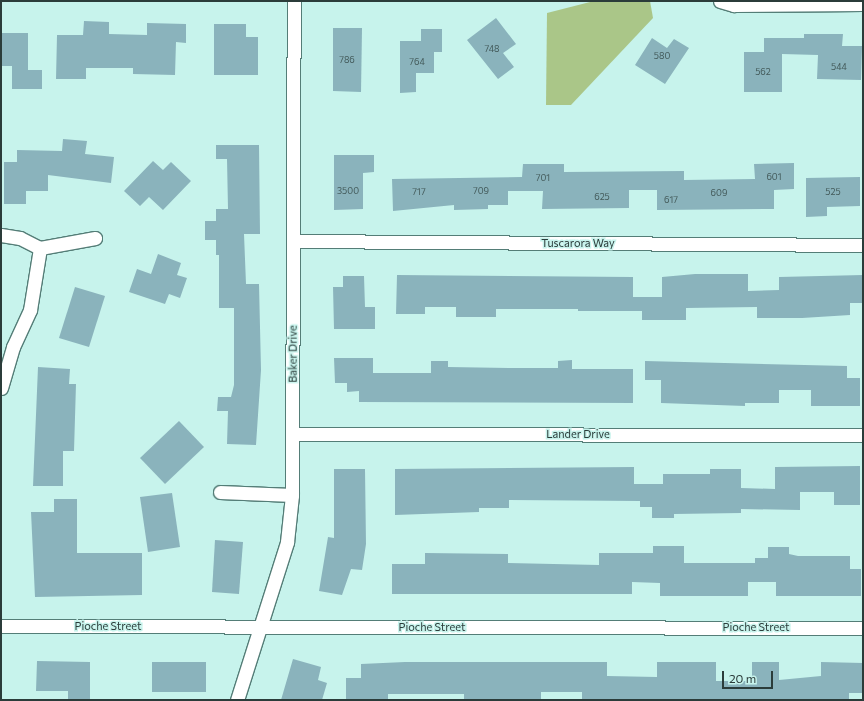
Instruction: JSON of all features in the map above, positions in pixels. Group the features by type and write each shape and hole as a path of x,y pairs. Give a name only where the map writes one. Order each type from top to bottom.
{"street":[{"name":"Baker Drive","path":"237,700 262,627 287,542 292,495 294,1"},
{"path":"720,1 734,5 863,4"},
{"path":"1,235 20,238 40,248 95,238"},
{"name":"Tuscarora Way","path":"293,241 863,245"},
{"path":"1,388 13,347 30,310 40,248"},
{"name":"Lander Drive","path":"293,434 863,435"},
{"path":"220,492 292,495"},
{"name":"Pioche Street","path":"1,626 863,628"}],"green space":[{"path":"594,1 650,1 653,18 571,105 546,105 547,13"}],"building":[{"path":"496,18 516,44 503,53 514,67 498,79 467,40"},
{"path":"84,21 109,22 109,34 147,35 147,23 186,24 186,43 176,42 175,75 133,74 133,68 86,68 86,79 56,79 57,35 83,35"},
{"path":"214,24 246,24 246,37 258,37 258,75 214,75"},
{"path":"333,28 362,28 361,92 333,91"},
{"path":"421,29 442,29 442,52 434,52 434,73 416,73 416,92 400,93 400,41 421,41"},
{"path":"1,33 28,33 28,70 42,70 42,89 12,89 12,66 1,66"},
{"path":"804,34 843,34 842,46 862,46 861,80 817,79 818,55 782,54 782,92 744,92 744,52 764,52 764,38 804,38"},
{"path":"652,38 667,48 674,39 689,48 665,84 635,65"},
{"path":"63,139 87,141 85,154 114,157 111,183 48,175 48,191 26,191 26,204 4,204 4,162 17,162 17,150 62,151"},
{"path":"216,145 259,145 260,234 244,234 246,284 259,284 261,370 256,445 227,444 228,411 217,411 218,397 231,397 234,385 234,308 219,308 219,255 216,255 216,240 205,240 205,221 216,221 216,209 228,209 227,159 216,159"},
{"path":"334,155 374,155 374,172 363,173 363,209 334,210"},
{"path":"153,161 163,170 171,162 191,181 163,210 149,197 140,206 124,191"},
{"path":"794,163 794,189 774,190 774,209 657,210 657,190 629,190 629,208 542,209 543,191 508,191 508,205 488,205 488,209 454,210 454,205 393,211 392,179 522,177 523,164 564,164 564,172 684,171 684,180 755,179 754,164"},
{"path":"860,177 860,206 827,207 827,216 806,217 806,178"},
{"path":"158,254 181,263 177,275 187,278 180,298 169,294 165,304 129,292 137,269 151,274"},
{"path":"695,274 748,274 748,291 779,290 779,277 863,275 862,303 850,303 850,315 802,318 757,318 757,307 686,308 686,320 642,320 642,311 578,311 578,309 496,309 496,317 456,317 456,307 425,307 425,314 396,314 397,275 633,277 633,297 662,297 662,277"},
{"path":"343,276 364,276 365,307 375,307 375,329 334,329 333,287 343,287"},
{"path":"75,287 105,296 89,347 59,338"},
{"path":"334,358 373,358 373,373 431,373 431,361 448,361 448,367 558,368 558,361 572,360 572,369 633,369 633,403 359,402 359,391 347,392 347,383 335,383"},
{"path":"645,361 847,366 847,378 860,378 860,406 811,406 811,390 779,390 779,403 745,403 745,406 661,403 661,380 645,380"},
{"path":"38,367 70,369 69,384 76,384 74,451 63,451 63,486 33,486"},
{"path":"179,421 204,447 165,484 140,458"},
{"path":"860,466 860,505 834,505 834,492 800,492 800,510 741,509 741,513 674,514 674,518 652,518 652,507 640,507 640,501 509,500 509,508 479,508 479,512 395,515 395,469 634,467 634,484 663,484 663,474 710,474 710,469 741,469 741,488 775,489 775,467"},
{"path":"334,469 365,469 366,544 362,570 351,569 342,595 319,591 328,537 334,538"},
{"path":"172,493 180,547 148,552 140,497"},
{"path":"54,499 77,499 77,553 142,553 142,595 35,597 31,512 54,512"},
{"path":"215,540 243,542 239,594 212,592"},
{"path":"653,546 684,546 684,563 755,563 755,558 768,558 768,547 789,547 789,554 798,556 850,556 850,569 861,569 861,596 776,596 776,582 748,582 748,596 660,596 660,583 632,582 632,594 392,594 392,564 425,564 425,553 508,554 508,563 599,565 599,553 653,553"},
{"path":"293,659 321,667 318,680 327,683 322,700 281,700"},
{"path":"37,661 90,662 90,700 68,700 68,691 36,691"},
{"path":"152,662 206,662 206,692 152,692"},
{"path":"405,662 607,662 607,676 657,677 657,662 716,662 716,681 752,681 752,662 779,662 779,680 821,676 821,662 863,663 863,693 849,693 849,700 582,700 582,692 541,692 541,700 464,700 464,694 388,694 388,700 346,700 346,678 361,678 361,664"}]}
